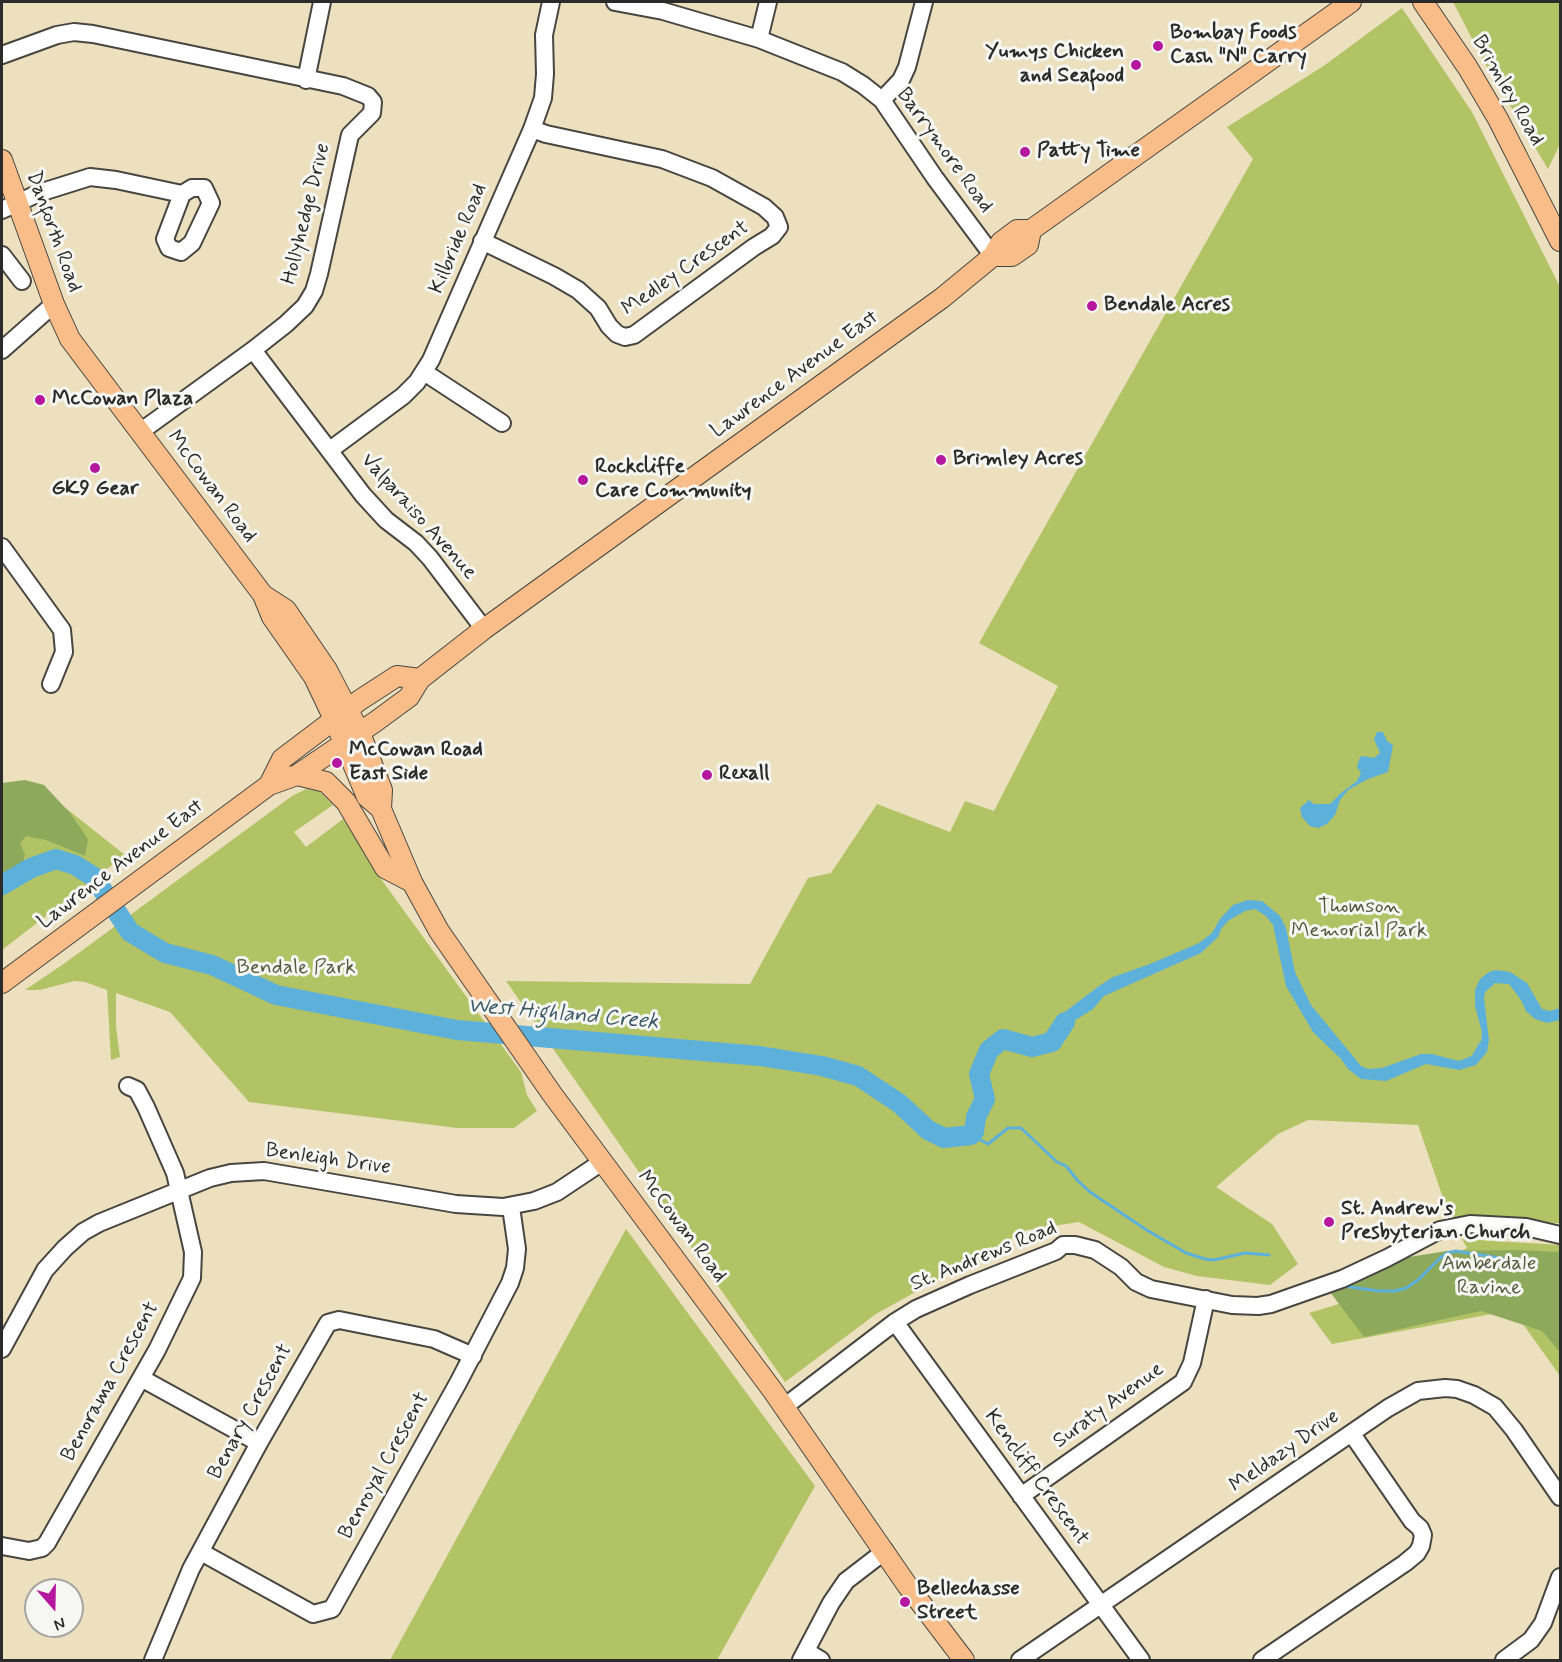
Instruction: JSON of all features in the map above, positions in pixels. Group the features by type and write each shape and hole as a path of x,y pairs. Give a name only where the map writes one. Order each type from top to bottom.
{"main road":[{"name":"Lawrence Avenue East","path":"2,983 269,785 297,775 409,697 420,679 484,628 936,302 993,256 1012,256 1028,245 1031,230 1351,2"},
{"name":"Brimley Road","path":"1423,2 1468,68 1498,119 1560,241"},
{"name":"Danforth Road","path":"2,160 9,206 57,312"},
{"name":"McCowan Road","path":"57,312 77,349 263,595 272,617 341,714 382,790 381,809 412,882 439,931 552,1094 784,1407 907,1585 964,1660"},
{"name":"Lawrence Avenue East","path":"269,785 282,759 341,714 397,676 420,679"},
{"path":"297,775 326,782 346,802 386,868 412,882"}],"street":[{"path":"306,80 322,2"},
{"name":"Kilbride Road","path":"330,450 403,396 424,372 441,338 532,129 543,98 544,35 551,2"},
{"name":"Barrymore Road","path":"615,2 663,10 759,39 842,72 863,85 882,100 935,178 993,256"},
{"path":"759,39 768,2"},
{"path":"882,100 904,74 924,2"},
{"name":"Hollyhedge Drive","path":"2,55 57,35 75,32 93,34 343,86 368,96 373,102 372,113 350,135 314,291 304,306 286,324 253,350 140,432"},
{"name":"Medley Crescent","path":"483,241 572,286 589,298 617,334 625,337 634,334 772,236 779,227 776,217 764,207 712,178 662,159 546,135 532,129"},
{"path":"9,206 39,193 90,177 182,194"},
{"path":"2,255 22,281"},
{"path":"2,350 57,312"},
{"name":"Valparaiso Avenue","path":"253,350 372,506 430,558 484,628"},
{"path":"424,372 502,423"},
{"path":"2,547 62,630 64,652 51,684"},
{"name":"Benorama Crescent","path":"2,1546 28,1551 42,1548 47,1543 141,1378 192,1278 192,1252 179,1189 161,1137 136,1090 129,1086"},
{"name":"Benleigh Drive","path":"2,1349 45,1270 83,1232 179,1189 210,1178 231,1173 264,1171 456,1204 511,1207 557,1192 602,1162"},
{"name":"Benroyal Crescent","path":"201,1552 313,1614 332,1609 507,1289 515,1268 517,1244 511,1207"},
{"name":"St. Andrews Road","path":"784,1407 895,1322 916,1309 1056,1251 1063,1245 1075,1245 1095,1250 1120,1267 1136,1282 1151,1289 1232,1305 1258,1306 1271,1304 1342,1279 1387,1258 1429,1234 1454,1227 1470,1224 1526,1227 1560,1235"},
{"name":"Suraty Avenue","path":"1021,1496 1183,1382 1192,1364 1206,1299"},
{"name":"Benary Crescent","path":"153,1660 190,1569 328,1323 339,1320 434,1339 472,1356"},
{"name":"Kencliff Crescent","path":"895,1322 1141,1660"},
{"path":"141,1378 259,1443"},
{"name":"Meldazy Drive","path":"1020,1660 1396,1403 1418,1391 1445,1388 1465,1391 1495,1407 1560,1497"},
{"path":"1262,1660 1405,1563 1417,1553 1421,1546 1423,1535 1420,1528 1412,1521 1352,1434"},
{"path":"821,1660 804,1656 831,1603 846,1581 885,1551"},
{"path":"1504,1660 1531,1640 1544,1623 1560,1577"}],"green space":[{"path":"1453,2 1560,2 1560,144 1548,169 1484,62"},
{"name":"Thomson Memorial Park","path":"1402,8 1472,112 1560,287 1560,1223 1451,1221 1418,1125 1308,1120 1278,1134 1216,1187 1272,1224 1298,1264 1270,1285 1197,1276 1164,1267 1079,1222 1027,1230 876,1314 785,1382 506,981 750,984 808,878 831,873 877,804 950,832 965,801 994,811 1058,686 979,643 1253,159 1227,127 1325,65"},
{"path":"25,780 44,785 70,813 88,839 85,856 46,840 26,836 20,843 25,855 21,869 12,881 2,881 2,783"},
{"path":"2,783 53,798 125,855 2,950"},
{"name":"Bendale Park","path":"306,789 319,791 333,805 294,832 306,847 343,819 381,879 521,1072 527,1095 537,1111 514,1128 457,1128 249,1102 170,1012 116,993 116,1026 120,1057 111,1060 107,990 85,982 74,981 40,990 25,990 292,796"},
{"path":"626,1229 815,1486 717,1660 390,1660"},
{"name":"Amberdale Ravine","path":"1462,1239 1560,1245 1560,1376 1513,1310 1332,1344 1309,1313 1372,1294 1467,1248"},
{"name":"Amberdale Ravine","path":"1447,1251 1560,1252 1560,1352 1542,1331 1481,1311 1364,1337 1330,1292 1396,1259"}],"water":[{"path":"1377,732 1383,732 1387,741 1393,745 1388,772 1368,779 1348,790 1340,800 1335,815 1327,824 1318,828 1310,826 1302,817 1300,808 1309,800 1314,804 1330,804 1357,781 1361,773 1357,767 1360,757 1374,758 1380,753 1374,739"},
{"path":"1248,900 1262,901 1280,916 1286,928 1295,972 1311,1005 1361,1066 1368,1069 1382,1068 1421,1054 1432,1054 1459,1061 1474,1055 1481,1043 1482,1032 1475,1006 1475,990 1480,979 1496,970 1510,972 1527,983 1542,1009 1550,1011 1560,1008 1560,1020 1547,1023 1535,1019 1526,1011 1509,984 1493,983 1486,988 1484,998 1489,1040 1487,1052 1476,1065 1459,1070 1426,1064 1386,1081 1361,1079 1348,1069 1313,1032 1286,986 1273,925 1266,916 1255,909 1245,911 1228,921 1218,937 1201,953 1104,996 1093,1009 1066,1026 1062,1014 1099,986 1113,977 1199,943 1212,933 1220,919 1233,905"}],"waterway":[{"name":"West Highland Creek","path":"2,885 31,868 56,859 75,865 94,877 130,932 165,953 212,965 276,995 457,1030 760,1056 822,1066 858,1076 899,1103 928,1130 944,1138 971,1135 974,1132 976,1117 985,1099 979,1074 989,1050 1003,1039 1032,1047 1052,1042 1065,1022"},
{"name":"West Highland Creek","path":"1485,990 1493,983"},
{"name":"West Highland Creek","path":"1474,1055 1481,1043"},
{"path":"971,1135 988,1144 1008,1128 1021,1128 1057,1162 1066,1166 1090,1192 1186,1253 1214,1260 1245,1253 1269,1255"},
{"path":"1343,1286 1379,1291 1406,1288 1447,1253 1456,1251 1506,1259"}],"place":[{"name":"Bombay Foods Cash \"N\" Carry","path":"1158,46"},
{"name":"Yumys Chicken and Seafood","path":"1136,65"},
{"name":"Patty Time","path":"1025,152"},
{"name":"Bendale Acres","path":"1092,306"},
{"name":"McCowan Plaza","path":"40,400"},
{"name":"Brimley Acres","path":"941,460"},
{"name":"GK9 Gear","path":"95,468"},
{"name":"Rockcliffe Care Community","path":"583,480"},
{"name":"McCowan Road East Side","path":"337,763"},
{"name":"Rexall","path":"707,775"},
{"name":"St. Andrew's Presbyterian Church","path":"1329,1222"},
{"name":"Bellechasse Street","path":"905,1602"}]}
